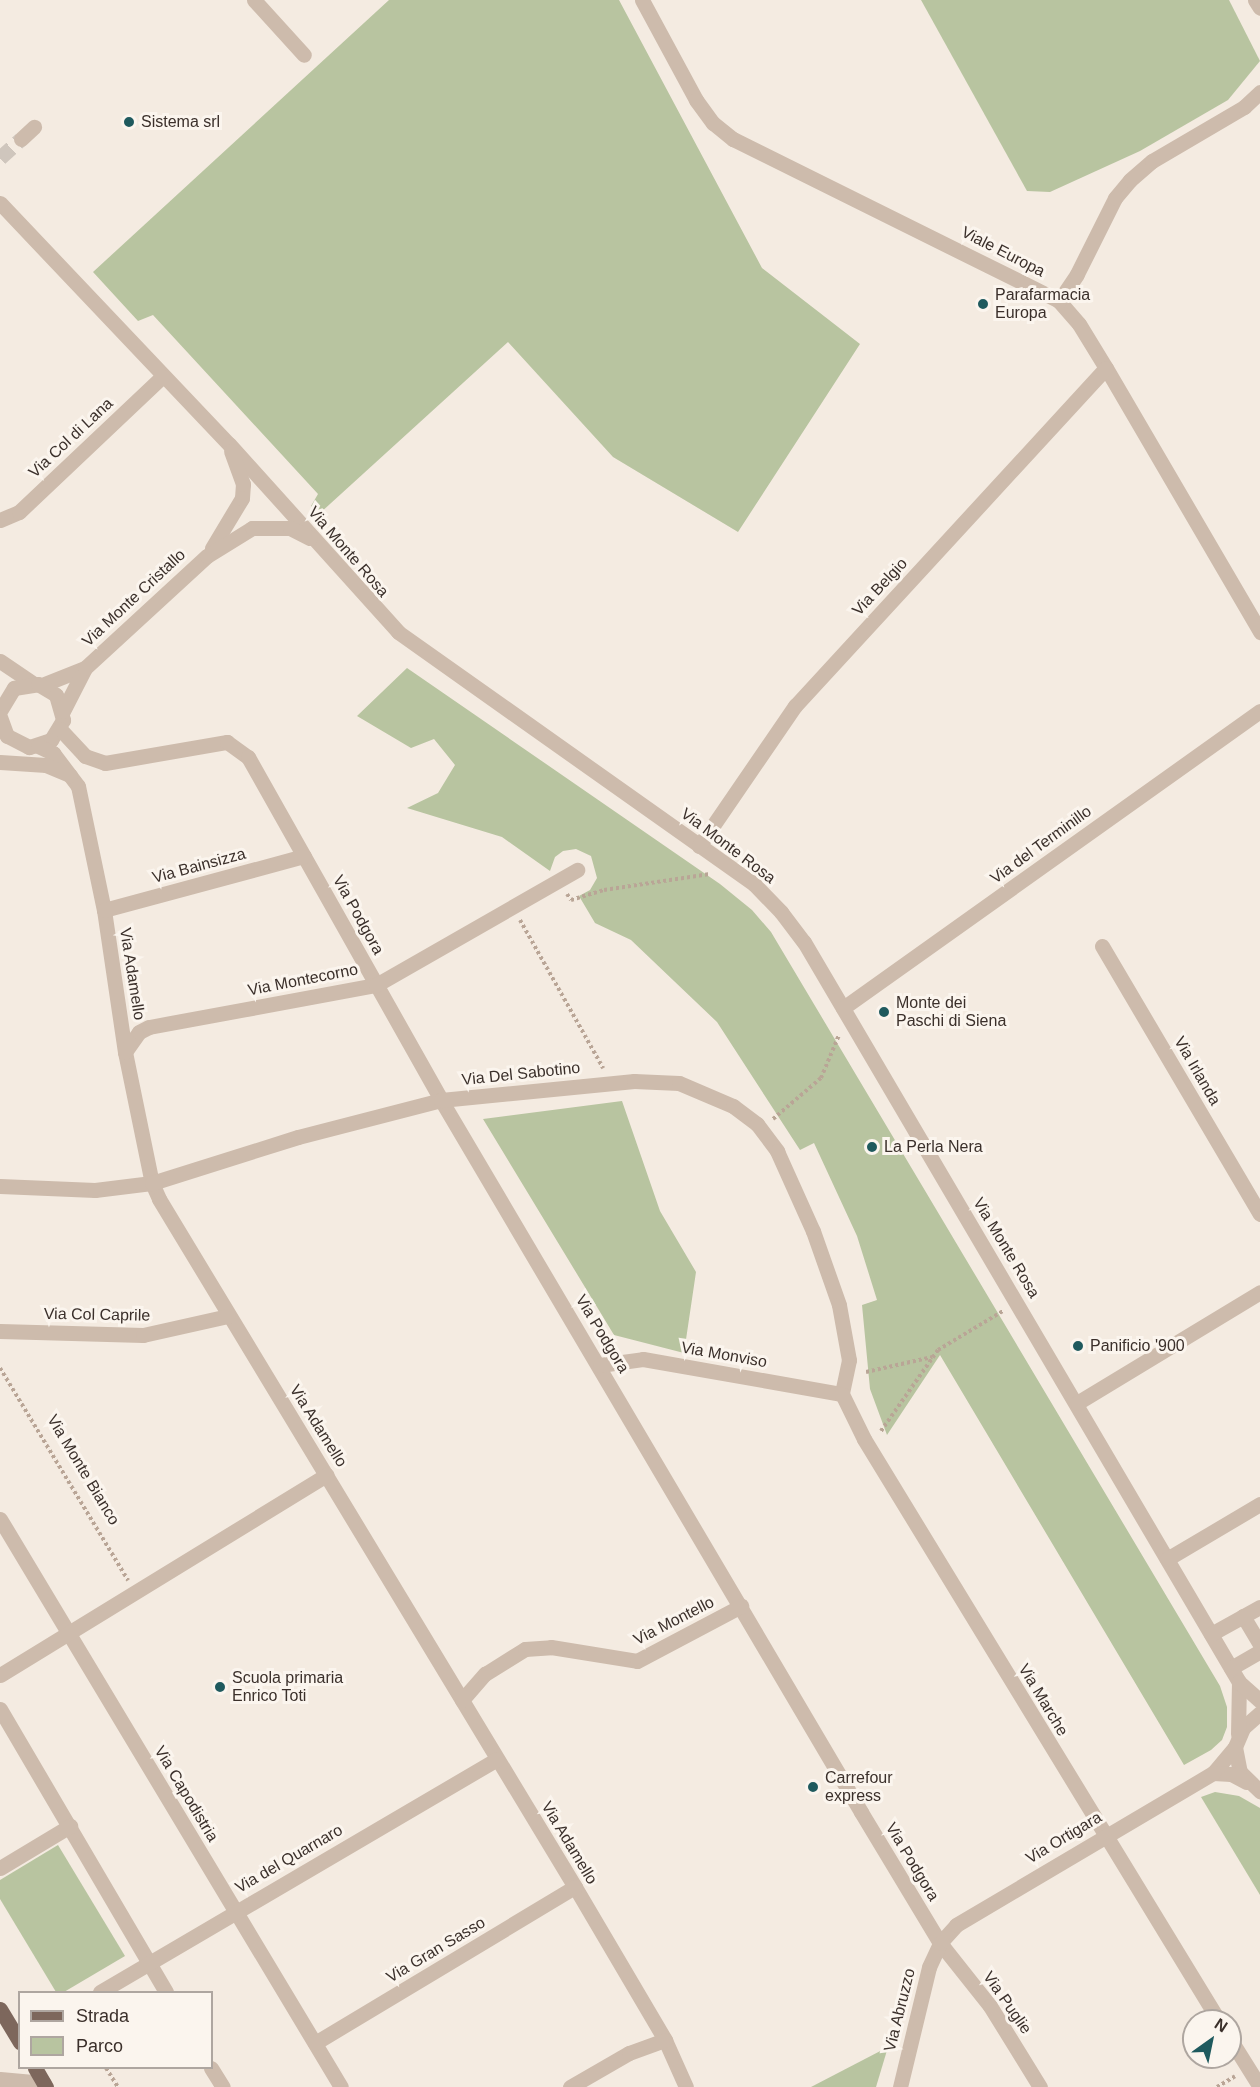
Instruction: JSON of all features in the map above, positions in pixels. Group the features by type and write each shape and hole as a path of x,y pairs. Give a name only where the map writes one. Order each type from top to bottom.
{"main road":[{"path":"0,2009 18,2040"},
{"path":"36,2069 45,2085"}],"street":[{"path":"254,0 304,55"},
{"name":"Viale Europa","path":"642,0 696,100 713,123 733,139 1059,301 1079,324 1106,368 1260,632"},
{"path":"1255,0 1260,8"},
{"path":"1059,301 1077,274 1115,198 1130,180 1152,161 1244,107 1260,92"},
{"path":"21,139 34,127"},
{"name":"Via Monte Rosa","path":"0,203 162,377 229,444 398,632 754,884 781,912 804,942 1239,1682 1260,1701"},
{"name":"Via Belgio","path":"699,846 795,706 1106,368"},
{"name":"Via Col di Lana","path":"0,520 19,512 162,377"},
{"path":"207,556 242,498 243,484 229,444"},
{"path":"207,556 252,528 268,526 290,528 315,540"},
{"name":"Via Monte Cristallo","path":"60,729 63,711 85,668 207,556"},
{"path":"0,661 56,695 63,711"},
{"name":"Via Monte Cristallo","path":"1,711 14,688 38,684 85,668"},
{"path":"0,687 3,728 7,742 38,746 51,740 60,729 74,748 105,764"},
{"name":"Via del Terminillo","path":"843,1008 1260,711"},
{"name":"Via Podgora","path":"105,764 211,744 234,744 248,757 441,1100 600,1365 940,1943"},
{"name":"Via Adamello","path":"38,746 53,753 75,781 104,910 125,1052 152,1183 228,1316 327,1474 575,1887 665,2040 687,2087"},
{"path":"0,762 46,765 75,781 84,773 105,764"},
{"name":"Via Bainsizza","path":"104,910 304,856"},
{"name":"Via Montecorno","path":"125,1052 139,1032 149,1027 376,985 577,870"},
{"name":"Via Irlanda","path":"1102,946 1260,1214"},
{"name":"Via Del Sabotino","path":"0,1185 95,1190 152,1183 298,1137 441,1100 611,1083 679,1083 707,1092 757,1124 792,1180 839,1305 849,1360 842,1394"},
{"path":"1077,1403 1260,1292"},
{"name":"Via Col Caprile","path":"0,1331 143,1335 228,1316"},
{"name":"Via Monviso","path":"600,1365 625,1359 643,1359 842,1394"},
{"name":"Via Marche","path":"842,1394 864,1439 1212,2009"},
{"path":"0,1674 327,1474"},
{"path":"1167,1559 1260,1504"},
{"name":"Via Capodistria","path":"0,1519 341,2087"},
{"name":"Via Montello","path":"462,1700 485,1674 525,1648 551,1647 637,1661 741,1606"},
{"path":"1211,1634 1260,1607"},
{"path":"1243,1616 1260,1644"},
{"path":"1231,1668 1260,1651"},
{"path":"1239,1682 1235,1760 1253,1786"},
{"path":"0,1709 165,1991"},
{"path":"1213,1773 1236,1743 1243,1728 1260,1713"},
{"name":"Via del Quarnaro","path":"102,1991 498,1759"},
{"path":"1213,1773 1231,1774 1253,1786"},
{"name":"Via Ortigara","path":"940,1943 956,1925 1104,1834 1213,1773"},
{"path":"0,1868 70,1826"},
{"name":"Via Gran Sasso","path":"315,2043 575,1887"},
{"name":"Via Abruzzo","path":"900,2087 929,1967 940,1943"},
{"name":"Via Puglie","path":"940,1943 990,2006 1040,2087"},
{"path":"570,2087 629,2053 665,2040"},
{"path":"1242,2058 1260,2087"},
{"path":"212,2069 223,2087"},
{"path":"0,2079 45,2085"}],"path":[{"path":"559,880 571,900 604,890 710,874"},
{"path":"512,906 611,1083"},
{"path":"773,1120 821,1078 840,1034"},
{"path":"881,1431 938,1350 1003,1311"},
{"path":"866,1372 933,1357"},
{"name":"Via Monte Bianco","path":"0,1368 135,1591"},
{"path":"107,2069 118,2087"}],"green space":[{"path":"389,0 619,0 762,268 860,344 738,532 613,457 508,342 319,514 311,506 318,494 153,315 138,321 93,272"},
{"path":"921,0 1229,0 1260,61 1228,100 1140,151 1050,192 1027,191"},
{"path":"407,668 720,884 752,910 771,932 1220,1686 1227,1707 1227,1727 1222,1740 1211,1750 1184,1765 940,1355 887,1435 870,1389 862,1305 877,1300 857,1236 814,1143 800,1150 717,1022 631,940 595,923 579,896 590,890 597,878 591,856 576,849 563,851 555,857 550,871 502,837 407,808 438,793 455,765 434,739 411,748 357,716"},
{"path":"622,1101 660,1211 696,1272 684,1353 614,1335 483,1119"},
{"path":"1215,1792 1239,1796 1260,1808 1260,1895 1201,1797"},
{"path":"58,1845 125,1956 66,1991 55,1991 0,1899 0,1880"},
{"path":"888,2047 876,2087 811,2087"}],"tunnel":[{"path":"0,158 21,139"}],"place":[{"name":"Sistema srl","path":"129,122"},
{"name":"Parafarmacia Europa","path":"983,304"},
{"name":"Monte dei Paschi di Siena","path":"884,1012"},
{"name":"La Perla Nera","path":"872,1147"},
{"name":"Panificio '900","path":"1078,1346"},
{"name":"Scuola primaria Enrico Toti","path":"220,1687"},
{"name":"Carrefour express","path":"813,1787"}]}
